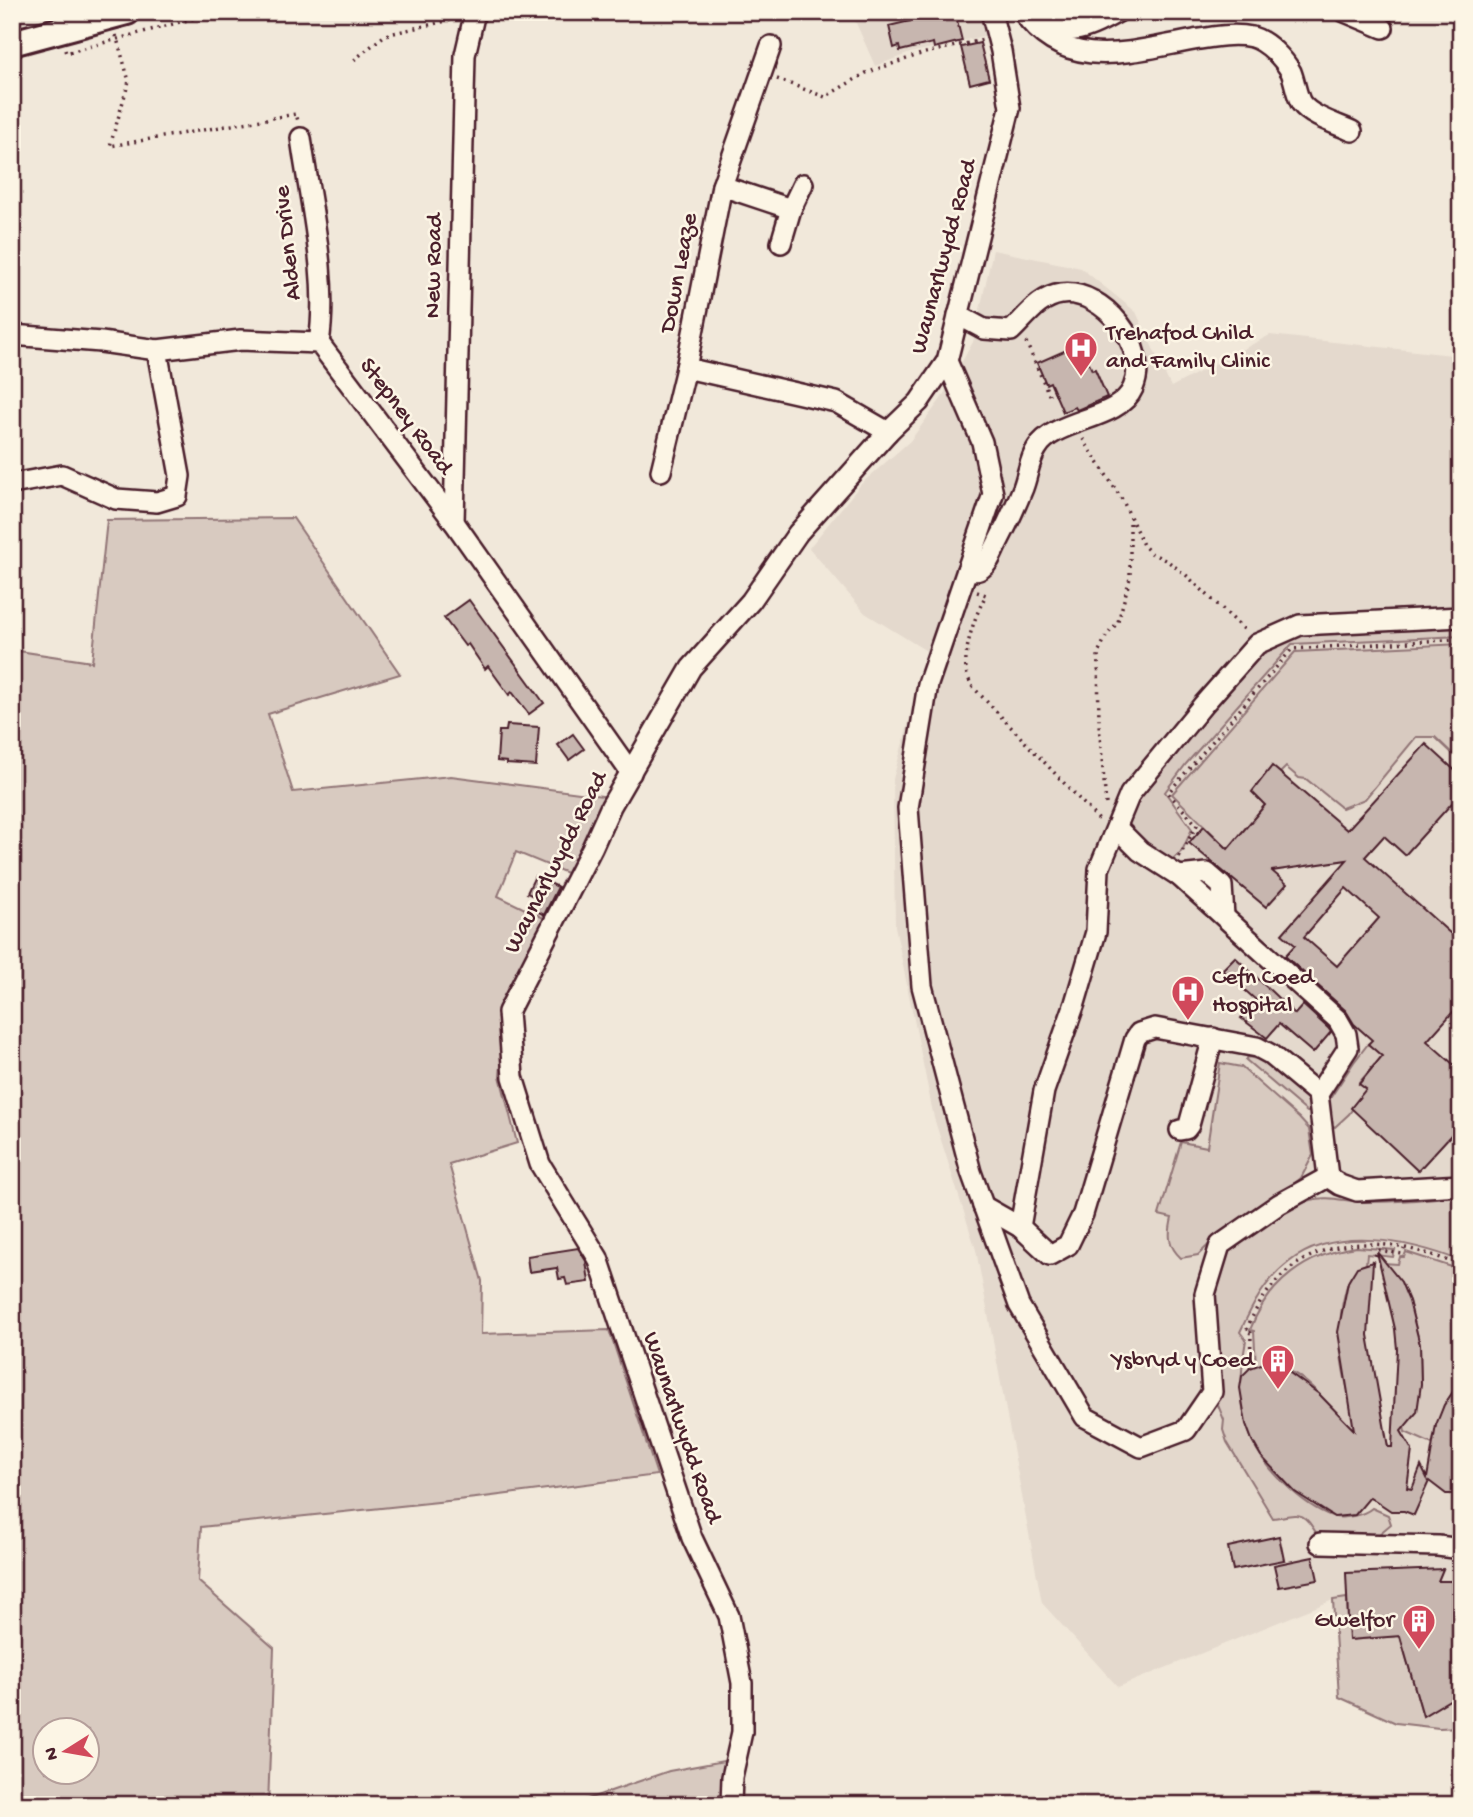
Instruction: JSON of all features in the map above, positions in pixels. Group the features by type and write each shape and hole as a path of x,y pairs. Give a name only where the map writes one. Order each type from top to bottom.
{"main road":[{"path":"12,43 118,14"}],"street":[{"name":"Waunarlwydd Road","path":"731,1805 732,1777 742,1732 742,1684 729,1616 692,1538 598,1258 540,1164 513,1077 508,1012 611,806 691,668 751,601 798,533 888,432 919,402 947,361 1010,108 991,12"},
{"path":"1024,12 1049,27 1064,31 1083,30 1118,12"},
{"path":"1024,12 1032,27 1044,37 1066,48 1107,55 1209,38 1236,35 1255,38 1270,47 1290,70 1301,103 1311,111 1352,131"},
{"path":"1345,12 1383,29"},
{"name":"New Road","path":"454,522 465,55 475,13"},
{"name":"Down Leaze","path":"662,471 686,368 722,186 771,46"},
{"name":"Alden Drive","path":"301,138 319,266 321,326 318,343"},
{"path":"781,243 791,209 803,184"},
{"name":"Down Leaze","path":"722,186 791,209"},
{"path":"958,315 984,329 1011,331 1031,309 1044,300 1059,294 1077,293 1111,315 1123,328 1133,344 1138,363 1132,391 1121,403 1046,437 1036,449 1011,518 989,561 981,569 967,570"},
{"path":"12,335 101,342 157,350 241,340 318,343"},
{"name":"Stepney Road","path":"318,343 454,522 631,773"},
{"path":"12,484 62,475 116,499 157,502 177,496 180,476 157,350"},
{"path":"947,361 982,442 993,494 928,684 908,808 922,986 971,1172 1019,1305 1085,1417 1141,1447 1186,1430 1212,1392 1205,1294 1220,1245 1279,1204 1328,1177"},
{"path":"686,368 836,401 888,432"},
{"path":"1020,1227 1044,1091 1075,1003 1096,932 1099,869 1112,823 1150,766 1257,645 1300,625 1461,617"},
{"path":"1112,823 1140,851 1175,873 1338,1020 1346,1034 1348,1048 1318,1094 1328,1177 1357,1191 1460,1184"},
{"path":"983,1206 1020,1227 1050,1255 1068,1245 1083,1214 1139,1033 1156,1028 1257,1047 1270,1054 1318,1094"},
{"path":"1180,1130 1189,1125 1213,1038"},
{"path":"1320,1543 1461,1549"}],"path":[{"path":"354,60 385,35 475,13"},
{"path":"118,14 130,81 110,146 296,114 301,138"},
{"path":"762,73 825,97 866,73 921,54 997,36"},
{"path":"1016,326 1022,333 1050,397"},
{"path":"1074,425 1109,478 1143,545 1186,575 1225,610 1257,645"},
{"path":"1106,807 1099,725 1098,653 1107,635 1118,622 1125,600 1130,578 1130,517"},
{"path":"986,595 975,621 968,650 966,672 972,686 1107,827 1112,823"},
{"path":"1175,873 1197,825 1168,793 1292,649 1461,639"},
{"path":"1250,1367 1251,1333 1246,1331 1252,1316 1270,1289 1293,1265 1313,1254 1350,1244 1384,1245 1439,1256 1461,1266"},
{"path":"1372,1262 1378,1250 1402,1254 1404,1248"}],"shaded area":[{"path":"861,12 991,12 996,33 910,53 875,66 853,16"},
{"name":"Cefn Coed Hospital","path":"993,250 1081,268 1136,312 1171,387 1270,335 1461,356 1461,1727 1439,1728 1396,1723 1339,1697 1333,1600 1118,1687 1042,1603 976,1250 934,1118 895,926 893,779 928,652 865,613 809,548 861,484 910,441 941,399 973,342"},
{"path":"293,518 400,674 268,714 293,792 451,776 610,797 574,876 516,852 498,896 548,920 506,1011 500,1076 517,1143 449,1164 482,1281 481,1334 609,1330 657,1475 476,1498 201,1527 198,1581 274,1648 268,1805 12,1805 12,650 92,662 107,520"},
{"path":"1461,622 1461,636 1292,644 1186,764 1165,792 1192,829 1182,851 1168,863 1129,829 1127,815 1139,789 1255,654 1283,636"},
{"path":"1461,644 1461,755 1457,758 1435,737 1416,737 1365,799 1342,808 1306,779 1299,778 1286,767 1280,773 1272,767 1252,792 1265,805 1228,849 1172,794 1295,652"},
{"path":"1368,1044 1412,1083 1404,1092 1374,1065 1359,1083 1366,1089 1349,1114 1335,1127 1332,1125 1327,1095 1331,1097"},
{"path":"1248,1057 1261,1060 1306,1097 1311,1112 1307,1112 1246,1060"},
{"path":"1220,1063 1241,1067 1299,1118 1309,1129 1313,1155 1301,1178 1289,1188 1223,1231 1198,1255 1181,1258 1170,1240 1172,1218 1159,1215 1181,1142 1207,1147"},
{"path":"1461,1194 1461,1261 1397,1243 1351,1240 1329,1243 1308,1251 1280,1269 1254,1303 1240,1332 1246,1340 1242,1365 1242,1403 1247,1428 1258,1451 1286,1485 1321,1511 1332,1516 1347,1517 1359,1515 1372,1508 1388,1515 1391,1524 1378,1535 1347,1533 1318,1536 1309,1522 1300,1516 1273,1518 1227,1442 1223,1430 1224,1420 1216,1400 1212,1300 1222,1252 1276,1216 1311,1200 1324,1198 1389,1202"},
{"path":"1356,1247 1395,1250 1393,1257 1367,1254 1366,1264 1354,1272 1350,1279 1341,1314 1341,1356 1345,1377 1369,1459 1335,1413 1306,1382 1290,1371 1273,1365 1256,1366 1254,1331 1250,1330 1267,1298 1291,1273 1321,1256"},
{"path":"1406,1252 1461,1270 1461,1381 1444,1405 1432,1444 1405,1432 1404,1427 1421,1384 1420,1345 1409,1301 1401,1282 1382,1263 1398,1264 1400,1257 1404,1257"},
{"path":"1347,1598 1349,1640 1400,1636 1423,1716 1461,1693 1461,1727 1439,1728 1396,1723 1339,1697 1333,1600"},
{"path":"724,1761 723,1805 570,1805 669,1771"}],"building":[{"path":"908,12 955,12 962,41 934,48 933,43 900,51 899,46 894,48 889,26 910,21"},
{"path":"980,43 989,79 970,84 961,47"},
{"name":"Trehafod Child and Family Clinic","path":"1080,344 1107,397 1077,410 1075,407 1063,412 1050,382 1046,384 1037,363"},
{"path":"469,600 544,703 529,714 512,692 509,695 488,666 485,669 468,644 465,646 444,618"},
{"path":"507,725 539,727 536,766 497,761 499,731 506,731"},
{"path":"573,734 584,749 569,760 558,745"},
{"path":"1426,744 1461,776 1461,811 1452,803 1405,855 1384,836 1365,857 1461,943 1461,1003 1427,1041 1461,1071 1461,1124 1418,1171 1351,1108 1366,1089 1359,1084 1382,1056 1368,1044 1372,1040 1354,1024 1346,1011 1285,956 1295,945 1282,934 1347,860 1272,871 1287,884 1266,907 1189,843 1204,826 1228,849 1265,805 1252,792 1272,766 1347,830","holes":["1346,888 1379,918 1337,966 1304,937"]},
{"path":"535,876 558,887 544,915 533,909 538,898 527,893"},
{"path":"1235,957 1295,1014 1303,1005 1328,1028 1331,1032 1313,1053 1279,1024 1267,1038 1241,1018 1256,1000 1222,970"},
{"path":"578,1248 586,1261 589,1282 567,1285 565,1278 559,1279 557,1268 529,1272 527,1256"},
{"name":"Ysbryd y Coed","path":"1377,1252 1401,1282 1409,1301 1420,1345 1421,1384 1417,1412 1401,1431 1412,1450 1407,1488 1412,1489 1421,1466 1427,1478 1436,1425 1444,1405 1461,1380 1461,1494 1446,1494 1429,1481 1414,1515 1404,1511 1391,1511 1370,1497 1355,1515 1334,1517 1295,1492 1261,1456 1246,1424 1240,1388 1242,1376 1250,1368 1261,1364 1283,1368 1319,1394 1354,1430 1338,1332 1348,1282 1357,1267 1373,1262 1368,1335 1388,1447 1392,1447 1397,1349"},
{"path":"1279,1536 1284,1560 1233,1570 1228,1547"},
{"path":"1313,1557 1318,1580 1279,1587 1274,1565"},
{"name":"Gwelfor","path":"1443,1569 1438,1581 1461,1581 1461,1693 1423,1716 1400,1636 1349,1640 1346,1573"}],"place":[{"name":"Trehafod Child and Family Clinic","path":"1081,378"},
{"name":"Cefn Coed Hospital","path":"1188,1022"},
{"name":"Ysbryd y Coed","path":"1278,1391"},
{"name":"Gwelfor","path":"1419,1651"}]}
